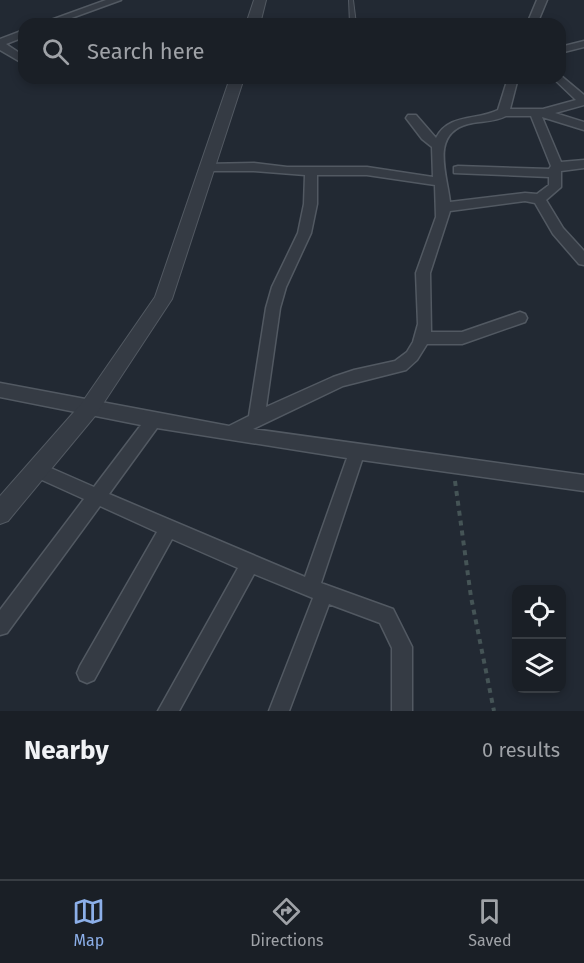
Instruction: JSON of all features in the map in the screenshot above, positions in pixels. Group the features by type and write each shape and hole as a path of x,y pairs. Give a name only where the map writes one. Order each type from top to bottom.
{"street":[{"path":"63,18 116,0"},
{"path":"255,18 260,0"},
{"path":"534,18 542,0"},
{"path":"18,36 0,44 18,58"},
{"path":"566,49 584,45"},
{"path":"566,49 584,58"},
{"path":"0,513 88,410 164,299 235,84"},
{"path":"503,112 511,84"},
{"path":"539,113 584,101 565,84"},
{"path":"230,433 326,386 398,366 411,359 427,325 423,272 444,207 439,146 443,134 452,126 499,115 503,112 539,113 584,126"},
{"path":"444,207 525,197 539,199 555,187 556,170 539,113"},
{"path":"412,118 426,136 439,146"},
{"path":"458,170 556,170 584,165"},
{"path":"208,167 368,171 441,182"},
{"path":"257,420 261,375 278,289 297,254 312,208 310,170"},
{"path":"539,199 558,231 584,260"},
{"path":"422,338 462,338 520,318"},
{"path":"0,390 88,410 153,421 584,483"},
{"path":"0,626 153,421"},
{"path":"279,711 317,592 357,452"},
{"path":"37,470 250,564 317,592 386,616 402,647 402,711"},
{"path":"87,673 168,529"},
{"path":"168,711 250,564"}],"lane":[{"path":"351,0 352,18"}],"path":[{"path":"453,465 465,564 494,711"}]}
